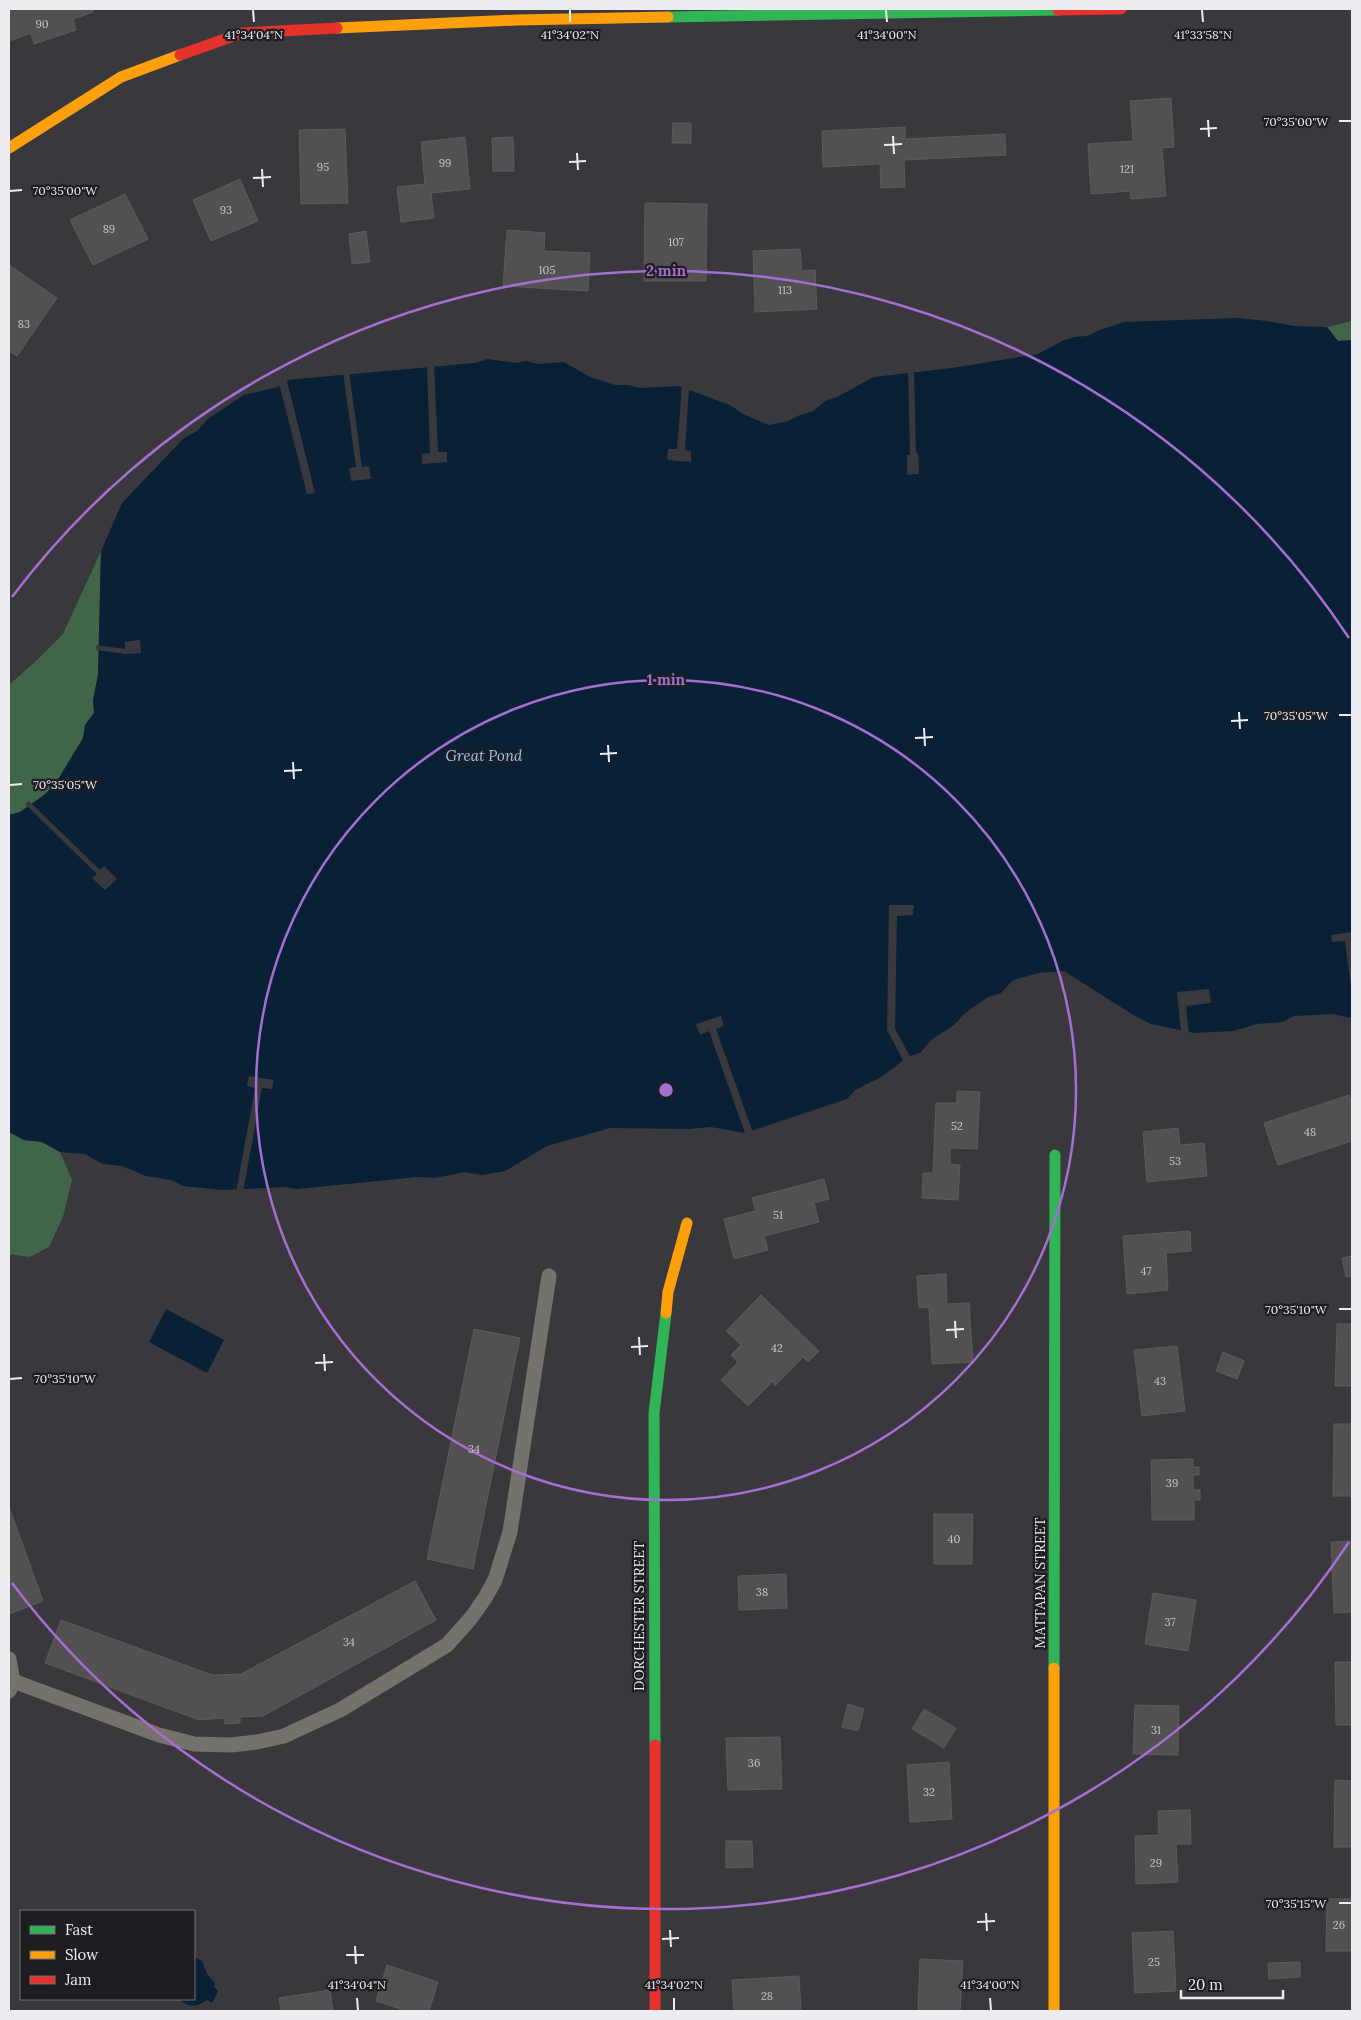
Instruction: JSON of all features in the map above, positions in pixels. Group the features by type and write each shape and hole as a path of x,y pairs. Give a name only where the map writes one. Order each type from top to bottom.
{"street":[{"path":"9,148 121,77 242,33 517,20 1121,9"},
{"name":"MATTAPAN STREET","path":"1054,2011 1055,1155"},
{"name":"DORCHESTER STREET","path":"655,2011 654,1413 668,1292 688,1223"}],"lane":[{"path":"9,1659 11,1686 159,1735 194,1744 231,1745 284,1736 340,1710 447,1645 471,1618 485,1598 495,1580 510,1532 549,1276"}],"green space":[{"path":"1352,321 1352,340 1338,341 1327,327"},
{"path":"101,551 98,675 93,700 94,713 85,725 83,738 56,783 44,795 20,812 9,815 9,685 63,634"},
{"path":"9,1132 24,1140 42,1142 60,1152 72,1180 63,1217 49,1247 30,1257 9,1254"}],"water":[{"name":"Great Pond","path":"1238,318 1294,326 1327,327 1338,341 1352,340 1352,1018 1332,1014 1294,1016 1282,1022 1257,1024 1233,1031 1194,1033 1151,1024 1064,971 1038,973 1013,980 1001,993 988,997 965,1013 954,1025 931,1040 920,1053 907,1057 883,1076 855,1090 847,1099 745,1133 711,1127 689,1129 610,1128 547,1146 505,1171 482,1175 464,1172 435,1178 417,1177 297,1189 285,1187 222,1190 183,1186 171,1180 146,1176 122,1166 103,1164 85,1154 60,1152 42,1142 24,1140 9,1132 9,815 20,812 44,795 56,783 83,738 85,725 94,713 93,700 98,675 101,551 122,503 184,438 197,431 208,419 244,395 278,387 286,380 475,363 488,359 515,363 526,361 538,364 564,362 590,377 615,385 628,385 640,388 678,386 730,405 743,414 769,425 788,421 813,411 825,401 837,397 874,377 952,368 1038,354 1062,341 1074,337 1087,336 1124,322"},
{"path":"166,1309 224,1340 207,1373 149,1342"},
{"path":"195,1958 202,1961 207,1974 215,1983 214,1987 218,1991 212,2003 207,2000 193,2006 181,2000 195,2000"}],"pier":[{"path":"434,364 438,452 447,452 447,462 422,464 422,454 430,453 427,365"},
{"path":"914,369 916,453 918,453 919,474 907,475 907,455 910,455 908,370"},
{"path":"349,371 362,467 369,466 371,479 351,481 349,468 356,467 343,372"},
{"path":"285,377 315,493 307,494 279,383"},
{"path":"682,385 689,388 685,450 691,451 691,462 667,460 668,449 677,449"},
{"path":"140,640 141,653 126,654 96,650 96,645 125,649 125,642"},
{"path":"29,801 100,870 104,866 117,879 105,890 92,878 97,874 25,804"},
{"path":"889,905 914,905 913,915 897,916 895,1029 911,1058 904,1062 887,1030"},
{"path":"1352,932 1352,995 1345,941 1332,942 1331,935"},
{"path":"1209,989 1211,1003 1186,1006 1189,1034 1181,1032 1177,992"},
{"path":"721,1016 724,1026 716,1029 753,1133 746,1136 709,1031 700,1035 696,1024"},
{"path":"249,1076 274,1080 272,1089 262,1088 243,1192 236,1192 255,1088 247,1086"}],"building":[{"path":"9,9 92,9 93,12 73,19 76,30 34,44 31,33 9,41"},
{"path":"1171,98 1174,147 1162,148 1166,196 1131,199 1130,191 1091,194 1088,144 1133,141 1130,101"},
{"path":"673,123 691,123 691,143 672,143"},
{"path":"905,127 905,139 1005,134 1006,155 904,160 905,187 881,188 880,164 823,167 822,131"},
{"path":"345,129 348,203 301,204 299,130"},
{"path":"465,137 470,189 431,193 434,218 401,222 397,187 425,184 421,142"},
{"path":"513,137 514,171 493,171 492,138"},
{"path":"240,179 258,221 211,241 193,200"},
{"path":"125,194 148,239 93,265 70,220"},
{"path":"645,203 707,204 706,281 644,281"},
{"path":"507,230 545,233 544,251 590,253 588,291 503,286"},
{"path":"366,231 370,262 352,264 349,234"},
{"path":"800,249 802,271 815,270 817,309 755,312 753,251"},
{"path":"9,265 57,298 17,356 9,351"},
{"path":"957,1091 980,1092 977,1149 950,1148 950,1164 960,1165 958,1200 922,1198 923,1173 933,1173 936,1103 957,1103"},
{"path":"1349,1095 1352,1105 1352,1141 1278,1165 1264,1123"},
{"path":"1178,1128 1180,1145 1204,1143 1207,1176 1147,1182 1143,1132"},
{"path":"824,1179 829,1199 814,1203 819,1222 764,1236 768,1250 734,1259 724,1219 756,1211 752,1198"},
{"path":"1190,1231 1191,1251 1166,1253 1168,1290 1127,1294 1123,1236"},
{"path":"1352,1256 1352,1276 1346,1277 1342,1258"},
{"path":"946,1274 947,1304 969,1303 973,1362 932,1364 929,1307 919,1308 917,1276"},
{"path":"761,1295 819,1351 808,1362 803,1357 775,1386 773,1381 748,1406 721,1380 738,1362 731,1355 741,1345 726,1331"},
{"path":"1337,1324 1352,1324 1352,1386 1335,1386"},
{"path":"474,1329 520,1338 473,1569 427,1559"},
{"path":"1177,1346 1185,1411 1142,1416 1134,1350"},
{"path":"1223,1352 1244,1361 1237,1379 1216,1371"},
{"path":"1334,1424 1352,1424 1352,1496 1333,1496"},
{"path":"1193,1459 1193,1467 1199,1467 1199,1475 1193,1475 1193,1490 1200,1490 1200,1500 1194,1500 1194,1520 1152,1520 1151,1460"},
{"path":"9,1507 43,1601 9,1614"},
{"path":"934,1514 973,1514 972,1564 934,1564"},
{"path":"1352,1541 1352,1612 1334,1613 1331,1542"},
{"path":"786,1574 787,1608 739,1610 738,1576"},
{"path":"415,1581 436,1620 263,1716 240,1717 240,1723 225,1724 224,1718 199,1720 45,1663 61,1620 212,1675 241,1674"},
{"path":"1153,1593 1196,1600 1188,1651 1145,1644"},
{"path":"1335,1662 1352,1662 1352,1725 1336,1725"},
{"path":"848,1704 864,1709 858,1731 842,1727"},
{"path":"1135,1705 1179,1706 1178,1755 1133,1754"},
{"path":"924,1709 956,1728 944,1748 912,1729"},
{"path":"780,1737 782,1789 728,1790 726,1738"},
{"path":"949,1762 952,1819 910,1822 907,1765"},
{"path":"1335,1780 1352,1781 1352,1847 1334,1847"},
{"path":"1190,1810 1191,1844 1176,1844 1178,1882 1136,1884 1135,1836 1159,1835 1158,1811"},
{"path":"726,1841 752,1841 753,1867 726,1868"},
{"path":"1327,1899 1352,1899 1352,1951 1326,1951"},
{"path":"1173,1931 1176,1991 1135,1993 1132,1933"},
{"path":"920,1959 963,1961 960,2011 918,2011"},
{"path":"1300,1962 1300,1977 1269,1979 1268,1963"},
{"path":"387,1965 438,1982 429,2011 407,2011 376,2001"},
{"path":"799,1976 801,2011 734,2011 732,1980"},
{"path":"330,1990 333,2011 281,2011 279,1998"}],"traffic: fast":[{"path":"668,17 1058,10"},
{"path":"1054,1668 1055,1155"},
{"path":"655,1745 654,1413 666,1313"}],"traffic: slow":[{"path":"337,28 517,20 668,17"},
{"path":"9,148 121,77 180,55"},
{"path":"666,1313 668,1292 687,1223"},
{"path":"1054,1668 1054,2011"}],"traffic: jam":[{"path":"1058,10 1121,9"},
{"path":"180,55 242,33 337,28"},
{"path":"655,1745 655,2011"}]}
